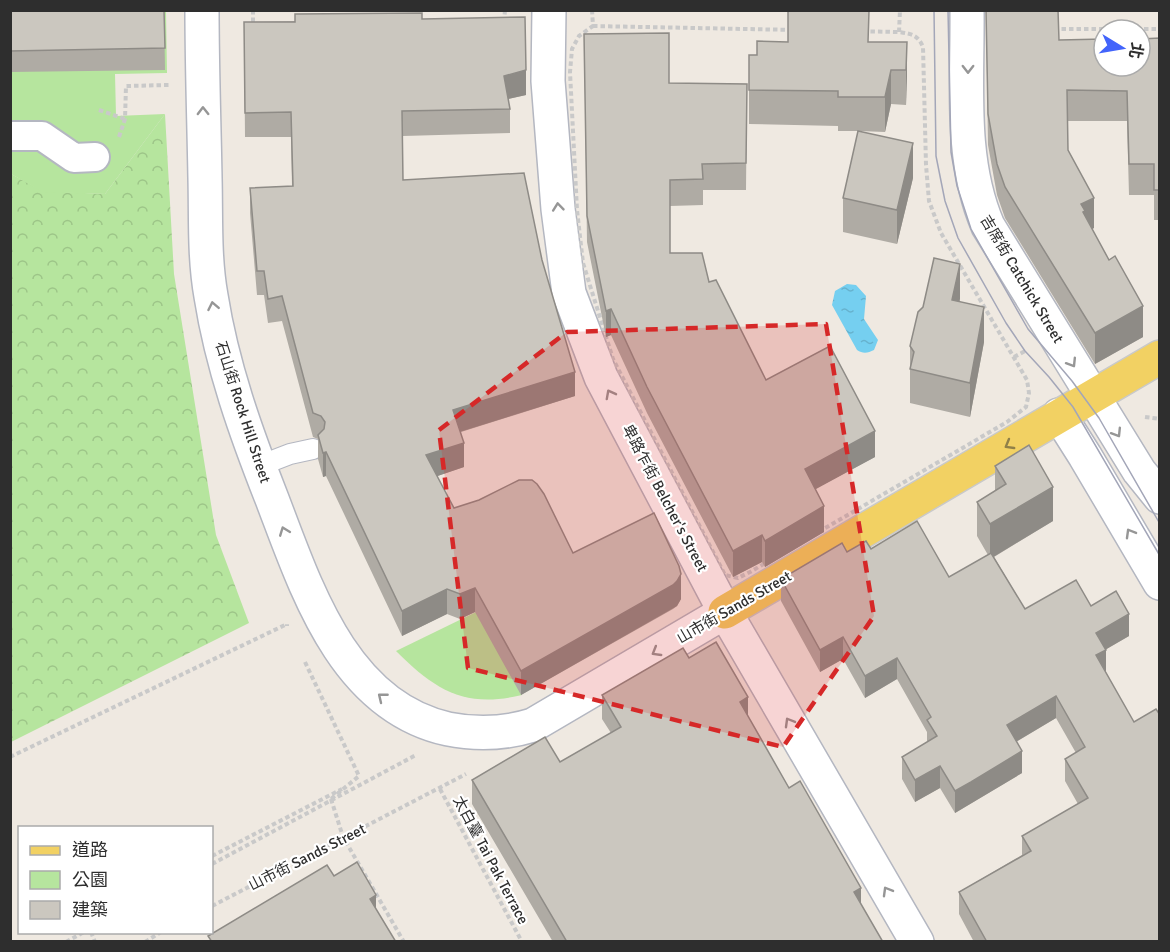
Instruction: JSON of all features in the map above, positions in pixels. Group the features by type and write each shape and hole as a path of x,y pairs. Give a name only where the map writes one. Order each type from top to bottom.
{"main road":[{"name":"石山街 Rock Hill Street","path":"202,10 206,246 210,294 229,377 259,466 298,567 320,615 359,675 385,700 409,716 433,726 459,731"},
{"name":"卑路乍街 Belcher's Street","path":"549,10 548,81 558,209 569,293 601,377 725,612 916,942"},
{"name":"吉席街 Catchick Street","path":"967,10 968,135 981,211 988,226 1139,471 1160,497"},
{"name":"山市街 Sands Street","path":"459,731 484,734 512,732 533,725 1160,357"},
{"path":"1059,415 1160,583"}],"street":[{"path":"10,136 42,136 74,158 95,157"}],"lane":[{"path":"259,466 290,454 313,449"}],"path":[{"path":"253,10 253,22"},
{"path":"504,10 504,25 510,25"},
{"path":"592,10 592,26"},
{"path":"899,32 900,10"},
{"path":"247,24 265,22"},
{"path":"592,26 899,32 914,34 919,38 923,47 929,201 940,233 1027,380 1029,393 1026,407 1007,422 966,446 750,572 733,578 725,575 719,565 614,359 583,263 577,210 570,72 572,49 579,36 592,26"},
{"path":"1044,29 1160,29"},
{"path":"99,110 125,118 126,86 178,85"},
{"path":"10,757 287,624 292,635"},
{"path":"302,657 359,776 331,799"},
{"path":"213,863 419,754"},
{"name":"山市街 Sands Street","path":"213,905 466,774"},
{"path":"213,855 348,786"},
{"name":"太白臺 Tai Pak Terrace","path":"440,789 522,942"},
{"path":"331,799 343,837 404,942"},
{"path":"66,942 82,934"},
{"path":"145,942 159,934"}],"highlighted area":[{"path":"826,324 874,616 783,747 468,668 439,430 567,332"}],"green space":[{"path":"11,11 166,11 167,73 115,74 116,116 165,114 105,194 43,192 11,174"},
{"path":"165,114 174,274 216,535 249,623 11,742 11,174 43,191 105,194"},
{"path":"476,612 522,695 484,700 452,693 424,676 396,651"}],"water":[{"path":"847,284 856,285 866,296 864,319 878,340 874,350 870,352 863,353 857,350 832,305 835,291"}],"building":[{"path":"10,10 164,10 165,48 10,51"},
{"path":"788,10 869,11 868,42 907,42 906,70 891,70 885,97 838,97 838,91 749,90 749,55 757,55 757,41 788,42"},
{"path":"986,10 1058,10 1059,40 1092,39 1092,78 1152,78 1152,38 1160,38 1160,190 1154,190 1154,164 1129,164 1127,91 1067,90 1068,150 1094,198 1081,204 1085,211 1083,212 1109,260 1115,256 1143,306 1095,333 1005,187 997,164 988,114"},
{"path":"422,13 422,19 525,17 526,70 504,76 510,109 402,111 403,180 524,173 542,260 575,372 453,410 464,443 426,455 454,508 479,500 519,480 532,480 544,494 573,553 654,513 681,574 673,585 521,671 475,588 460,594 447,589 402,611 326,452 323,453 318,435 324,429 325,422 321,416 313,413 282,296 268,299 264,271 257,271 250,188 293,186 291,112 245,113 244,22 295,22 295,14"},
{"path":"669,33 669,83 747,84 746,163 702,164 703,179 670,180 670,253 702,253 709,282 716,280 766,380 830,346 875,431 805,469 824,506 765,541 762,535 733,551 647,387 611,309 606,311 587,216 584,34"},
{"path":"858,131 913,143 897,210 843,198"},
{"path":"934,258 960,264 952,300 984,307 970,383 910,369 914,352 910,346 918,312 923,307"},
{"path":"1029,445 1053,487 990,524 977,502 1006,484 995,466"},
{"path":"917,521 949,577 991,553 1025,609 1076,580 1091,606 1116,591 1129,614 1096,633 1106,650 1096,655 1134,722 1156,709 1160,715 1160,942 987,942 959,892 1031,851 1022,836 1088,798 1065,759 1085,747 1056,696 1007,725 1022,751 971,782 955,791 940,766 915,780 902,757 937,736 927,720 931,717 897,658 865,676 843,637 820,650 781,579 842,543 847,552 866,541 871,549"},
{"path":"716,642 748,697 740,702 789,788 800,781 861,888 854,892 883,942 567,942 472,780 545,737 560,762 621,727 602,695 683,648 689,658"},
{"path":"357,862 376,895 370,899 396,942 212,942 208,936 327,865 334,876"}],"tram line":[{"path":"934,10 936,156 945,201 958,238 1006,323 1025,351 1073,407 1160,556"},
{"path":"948,10 951,152 957,186 971,229 1028,329 1072,381 1099,418 1160,524"}]}
